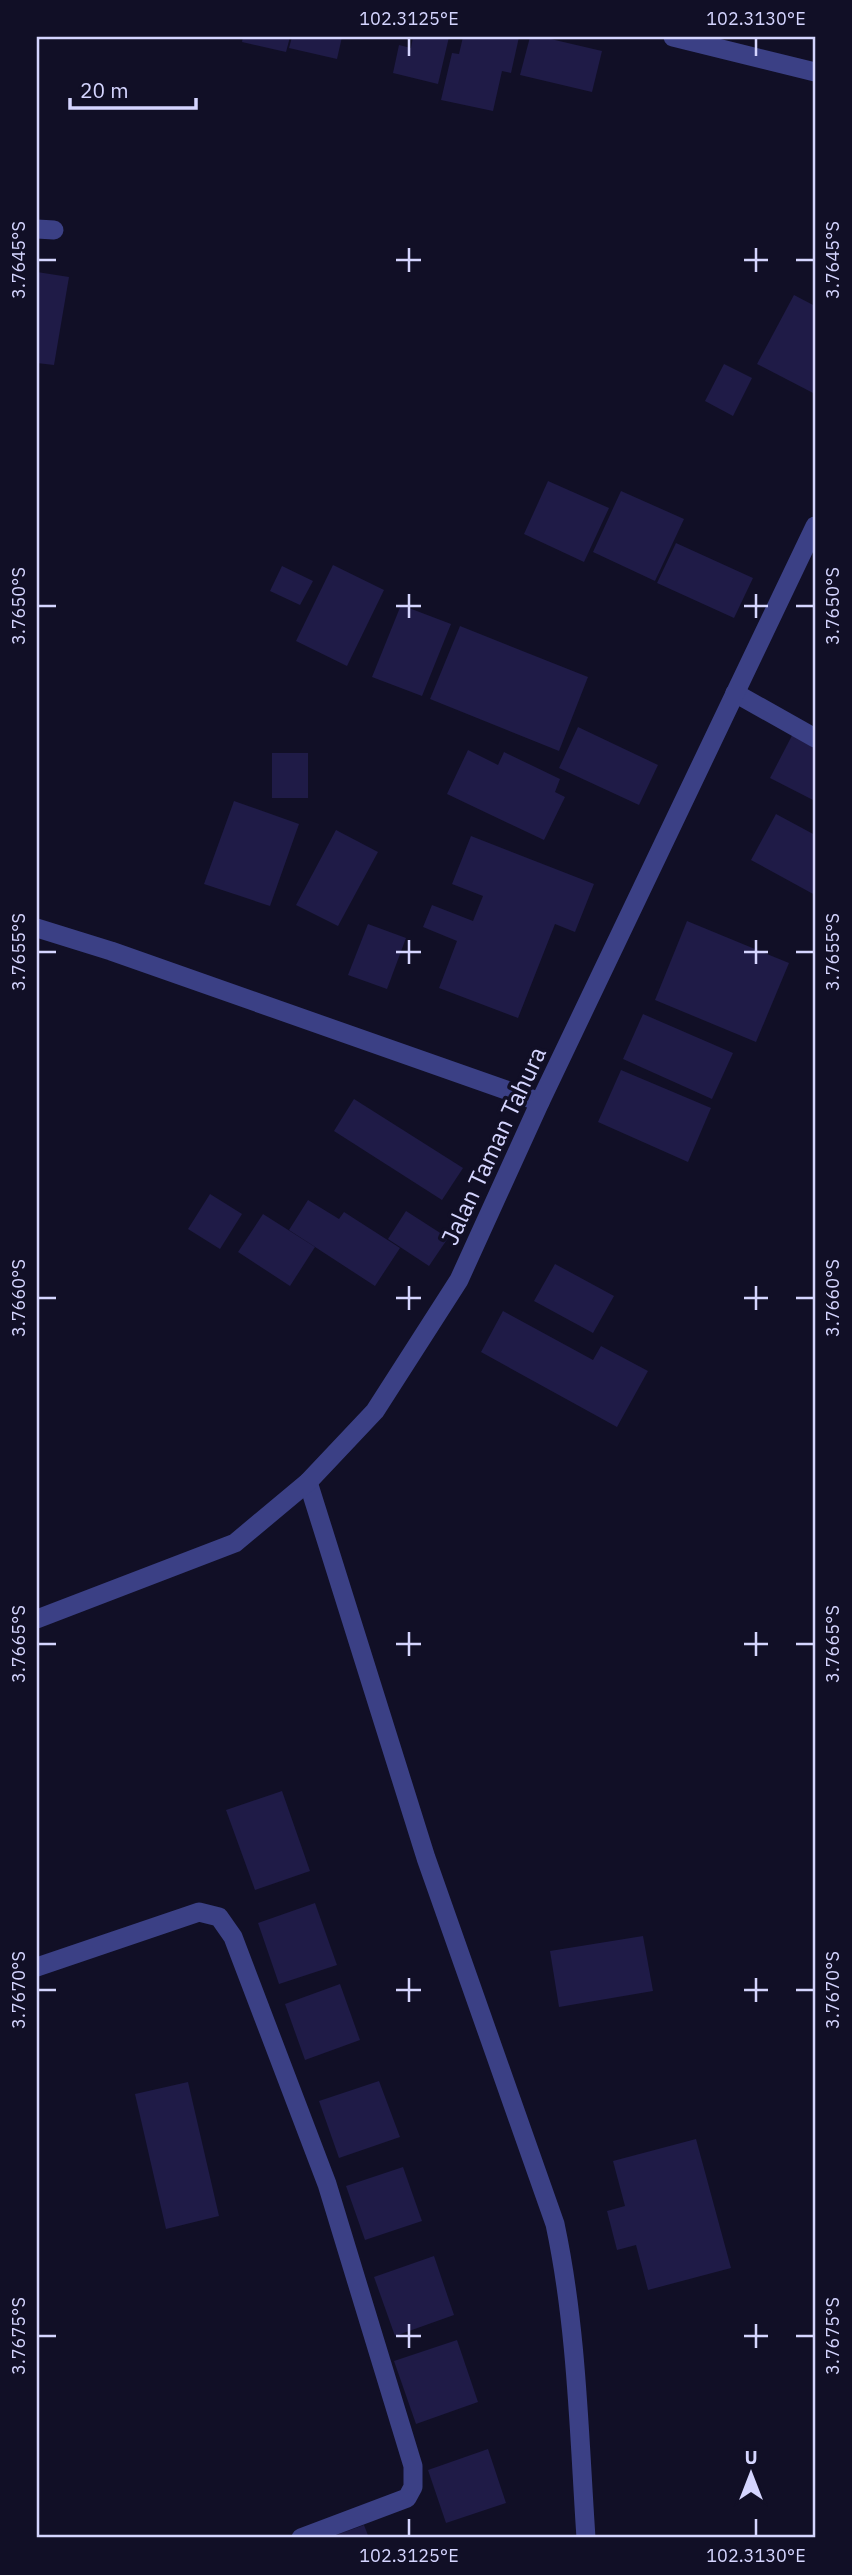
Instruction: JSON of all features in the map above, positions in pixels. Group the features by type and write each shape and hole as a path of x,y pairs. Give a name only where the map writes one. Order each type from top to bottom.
{"street":[{"path":"673,37 815,72"},
{"name":"Jalan Taman Tahura","path":"37,1619 235,1543 308,1482 375,1411 459,1280 540,1101 815,526"},
{"path":"734,693 815,738"},
{"path":"37,928 111,951 540,1101"},
{"path":"308,1482 426,1858 555,2224 564,2267 570,2323 586,2538"},
{"path":"37,1967 199,1912 219,1917 233,1937 327,2184 413,2466 413,2487 407,2498 301,2538"}],"building":[{"path":"243,37 290,37 286,52 242,42"},
{"path":"292,37 342,37 337,59 289,48"},
{"path":"413,37 449,37 438,84 393,73 399,45 411,48"},
{"path":"463,37 519,37 511,73 502,71 493,111 441,100 452,53 459,54"},
{"path":"530,37 542,37 602,51 592,92 520,75"},
{"path":"37,272 69,277 54,365 37,363"},
{"path":"794,295 815,306 815,394 757,364"},
{"path":"724,364 752,378 733,416 705,401"},
{"path":"548,481 609,508 584,562 524,534"},
{"path":"621,491 684,519 655,581 593,552"},
{"path":"676,543 753,578 734,618 657,583"},
{"path":"333,565 384,590 347,666 296,641"},
{"path":"282,566 313,581 300,605 270,591"},
{"path":"401,605 451,624 422,696 372,677"},
{"path":"460,626 588,677 559,751 430,699"},
{"path":"798,724 815,733 815,801 770,778"},
{"path":"578,727 658,765 639,805 559,768"},
{"path":"468,750 498,765 504,752 560,779 555,792 565,797 544,840 447,794"},
{"path":"272,753 308,753 308,798 272,798"},
{"path":"234,801 299,824 270,906 204,884"},
{"path":"776,814 815,835 815,895 751,860"},
{"path":"336,830 378,852 338,926 296,905"},
{"path":"471,836 594,884 575,932 555,924 518,1018 439,988 457,941 423,927 432,905 473,921 483,896 452,884"},
{"path":"687,921 789,963 756,1042 655,1000"},
{"path":"368,924 406,938 387,989 348,975"},
{"path":"643,1014 733,1053 712,1099 623,1059"},
{"path":"621,1070 711,1108 688,1162 598,1122"},
{"path":"354,1099 463,1168 442,1200 334,1131"},
{"path":"210,1194 242,1214 220,1249 188,1229"},
{"path":"308,1200 339,1219 344,1212 400,1248 375,1286 289,1230"},
{"path":"406,1211 448,1238 429,1266 388,1239"},
{"path":"263,1214 315,1247 290,1286 238,1252"},
{"path":"555,1264 614,1296 593,1333 534,1301"},
{"path":"503,1311 593,1360 601,1346 648,1371 617,1427 481,1352"},
{"path":"282,1791 310,1871 255,1890 226,1810"},
{"path":"315,1903 337,1965 279,1984 258,1923"},
{"path":"643,1936 653,1991 559,2007 550,1951"},
{"path":"340,1984 360,2040 305,2060 285,2004"},
{"path":"379,2081 400,2137 339,2158 319,2101"},
{"path":"188,2082 219,2216 166,2229 135,2094"},
{"path":"696,2139 731,2268 648,2290 636,2245 617,2250 607,2211 625,2206 613,2161"},
{"path":"403,2167 422,2221 365,2240 346,2186"},
{"path":"434,2256 454,2315 395,2336 374,2277"},
{"path":"457,2340 478,2402 416,2424 394,2361"},
{"path":"488,2449 506,2503 446,2523 428,2470"},
{"path":"364,2525 369,2538 328,2538"}]}
